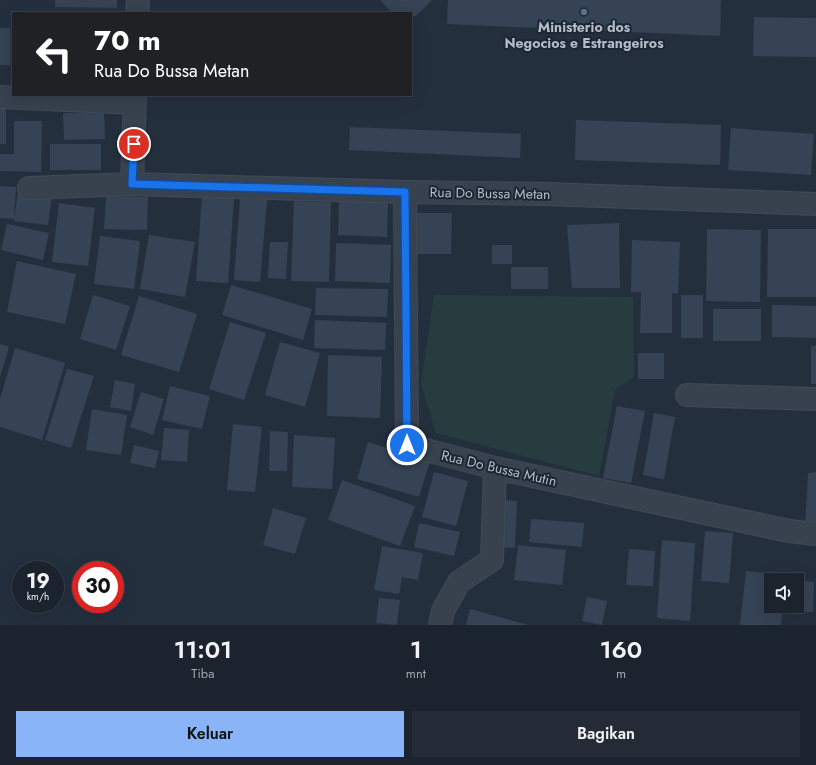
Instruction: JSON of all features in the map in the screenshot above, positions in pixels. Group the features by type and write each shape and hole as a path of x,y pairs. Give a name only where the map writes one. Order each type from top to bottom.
{"street":[{"path":"138,0 138,12"},
{"path":"0,97 135,99 132,184"},
{"name":"Rua Do Bussa Metan","path":"29,188 132,184 405,192 546,194 816,204"},
{"name":"Rua Do Bussa Mutin","path":"405,192 407,445 495,468 789,531 816,534"},
{"path":"687,395 816,399"},
{"path":"440,625 443,611 459,582 492,560 495,468"}],"green space":[{"path":"434,295 633,297 634,377 615,390 599,476 436,433 421,384"}],"building":[{"path":"55,0 117,0 117,8 55,7"},
{"path":"380,0 431,0 416,16 412,16 412,12 391,12"},
{"name":"Ministerio dos Negocios e Estrangeiros","path":"448,0 721,0 720,36 447,24"},
{"path":"754,17 816,18 816,57 753,56"},
{"path":"0,28 10,28 10,65 0,65"},
{"path":"0,103 6,103 6,144 0,144"},
{"path":"104,112 105,139 64,140 63,113"},
{"path":"576,120 721,125 720,165 575,160"},
{"path":"14,121 42,121 41,172 0,171 0,154 14,154"},
{"path":"350,127 521,134 520,158 349,150"},
{"path":"731,128 814,134 811,175 728,170"},
{"path":"50,144 101,144 101,170 50,170"},
{"path":"0,186 16,187 14,219 0,218"},
{"path":"18,191 52,196 48,225 14,221"},
{"path":"106,196 148,197 147,230 104,229"},
{"path":"202,196 234,199 228,283 196,281"},
{"path":"240,199 267,200 260,282 234,280"},
{"path":"339,200 388,202 387,237 338,235"},
{"path":"294,201 331,202 329,282 291,281"},
{"path":"59,203 95,208 88,266 52,262"},
{"path":"417,213 452,213 451,254 416,254"},
{"path":"619,223 620,288 572,288 567,225"},
{"path":"7,224 49,233 43,260 1,250"},
{"path":"707,229 761,230 760,302 706,301"},
{"path":"768,229 816,229 816,297 767,297"},
{"path":"149,235 195,242 185,297 140,289"},
{"path":"100,236 140,241 134,289 94,284"},
{"path":"632,240 680,242 678,294 672,293 672,333 640,333 641,292 631,292"},
{"path":"270,242 288,242 286,279 268,278"},
{"path":"336,243 391,245 390,283 335,281"},
{"path":"492,245 512,245 512,264 492,264"},
{"path":"17,261 76,274 65,324 7,312"},
{"path":"511,267 548,267 548,289 511,289"},
{"path":"231,285 312,309 303,340 222,315"},
{"path":"316,288 388,289 387,317 315,315"},
{"path":"93,295 130,306 116,350 80,339"},
{"path":"681,295 703,295 703,338 681,338"},
{"path":"139,296 197,314 179,372 121,355"},
{"path":"772,305 816,306 816,338 772,337"},
{"path":"713,309 761,309 761,341 713,341"},
{"path":"315,320 386,323 385,350 314,348"},
{"path":"230,322 266,333 244,400 209,389"},
{"path":"280,342 320,353 305,407 265,395"},
{"path":"0,344 9,347 0,377"},
{"path":"811,346 816,346 816,384 811,384"},
{"path":"15,348 65,363 42,440 0,427 0,399"},
{"path":"638,353 664,353 664,379 638,379"},
{"path":"328,355 382,357 380,418 327,416"},
{"path":"67,369 94,376 71,448 45,440"},
{"path":"115,380 135,384 131,411 110,407"},
{"path":"170,386 210,396 202,429 162,420"},
{"path":"141,392 164,399 153,435 130,427"},
{"path":"617,406 645,411 631,483 603,478"},
{"path":"92,409 127,415 121,455 86,450"},
{"path":"654,413 675,417 664,479 643,475"},
{"path":"233,424 262,427 255,492 227,490"},
{"path":"164,428 189,430 187,462 161,460"},
{"path":"270,431 288,432 287,471 269,471"},
{"path":"294,435 335,438 332,489 292,487"},
{"path":"368,442 430,461 419,497 357,479"},
{"path":"134,445 159,451 155,468 130,463"},
{"path":"434,472 468,481 456,526 422,517"},
{"path":"816,472 816,529 805,529 808,473"},
{"path":"342,480 415,506 400,546 328,520"},
{"path":"499,500 517,501 515,548 497,547"},
{"path":"273,508 306,518 295,554 263,545"},
{"path":"531,519 584,523 582,547 529,542"},
{"path":"419,523 460,532 454,556 414,547"},
{"path":"705,531 733,533 729,583 701,581"},
{"path":"662,540 695,543 690,621 657,618"},
{"path":"518,545 566,550 562,585 514,580"},
{"path":"382,546 423,553 418,580 402,577 399,594 374,590"},
{"path":"629,549 655,551 653,586 626,585"},
{"path":"746,571 766,573 764,573 764,613 782,613 781,625 740,625"},
{"path":"804,581 814,582 813,612 804,612"},
{"path":"587,597 607,601 602,625 582,621"},
{"path":"379,598 400,600 397,625 376,623"},
{"path":"470,609 528,625 466,625"}],"place":[{"name":"Ministerio dos Negocios e Estrangeiros","path":"584,12"}],"route":[{"path":"134,144 132,184 405,192 407,445"}]}
